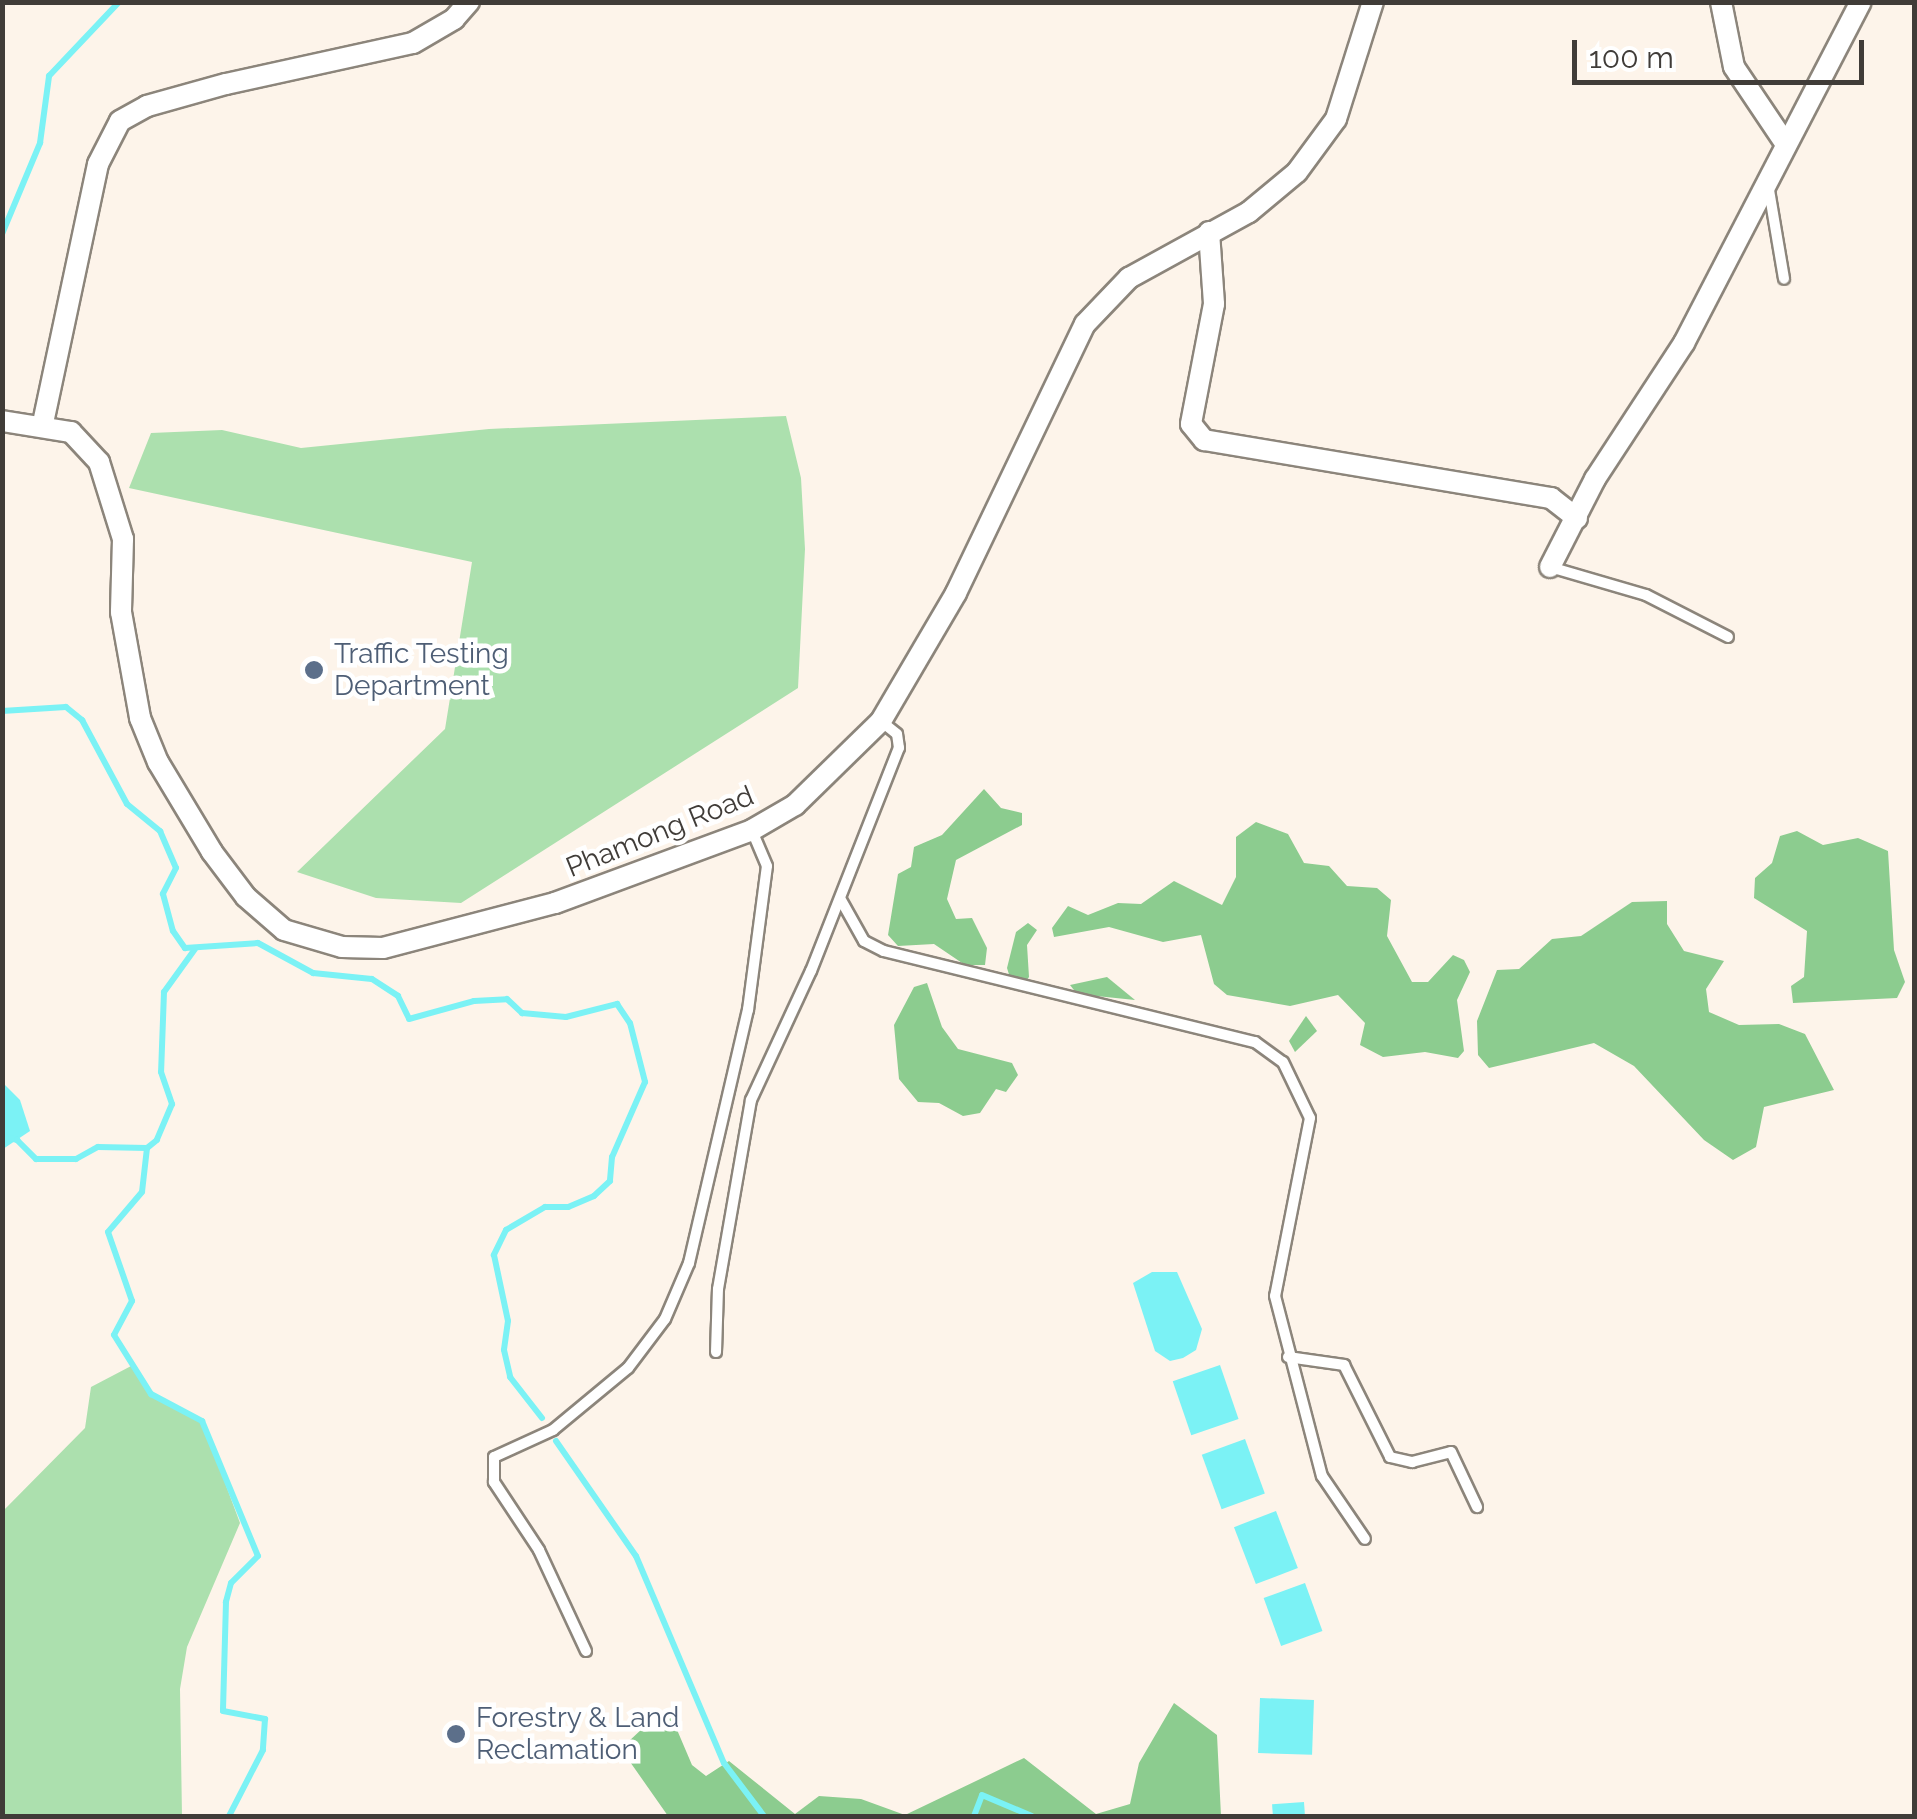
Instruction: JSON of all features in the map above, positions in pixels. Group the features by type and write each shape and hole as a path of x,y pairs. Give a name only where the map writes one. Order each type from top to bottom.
{"street":[{"path":"42,423 98,164 120,121 147,106 226,84 413,43 454,19 468,2"},
{"name":"Phamong Road","path":"2,421 42,423 72,432 99,462 123,539 122,612 140,718 158,762 212,852 246,897 284,930 342,946 384,948 430,939 555,903 752,830 828,777 882,721 956,593 1084,324 1129,278 1249,212 1317,148 1346,94 1373,2"},
{"path":"1721,2 1734,67 1785,144"},
{"path":"1550,567 1594,480 1684,343 1766,178 1861,2"},
{"path":"1209,232 1214,304 1191,424 1204,440 1533,494 1551,498 1577,518"}],"lane":[{"path":"1766,178 1784,279"},
{"path":"1550,567 1646,595 1728,637"},
{"path":"716,1352 718,1289 751,1100 841,900 899,748 897,734 882,721"},
{"path":"586,1651 539,1550 494,1482 494,1458 553,1430 628,1368 665,1319 689,1263 748,1010 766,866 752,830"},
{"path":"841,900 864,941 884,952 1254,1042 1282,1062 1310,1118 1275,1296 1288,1358 1322,1476 1364,1539"},
{"path":"1288,1358 1344,1365 1390,1457 1412,1462 1451,1452 1478,1507"}],"green space":[{"path":"786,416 801,478 805,549 798,688 461,903 376,898 297,872 445,729 472,562 129,488 151,433 222,430 301,448 489,429"},
{"path":"984,789 1001,808 1022,813 1022,825 956,860 947,899 956,919 972,918 987,948 985,965 965,965 934,944 898,946 888,935 898,874 911,867 914,847 942,835"},
{"path":"1256,822 1288,834 1304,863 1329,866 1347,886 1377,888 1391,900 1387,936 1412,982 1428,982 1453,955 1464,960 1470,972 1457,1000 1464,1051 1458,1058 1425,1052 1383,1057 1360,1045 1365,1023 1338,995 1290,1006 1227,995 1214,984 1201,935 1163,942 1109,927 1054,937 1052,928 1068,906 1088,915 1118,903 1141,904 1174,881 1222,905 1236,877 1236,837"},
{"path":"1797,831 1823,845 1858,838 1888,851 1894,950 1905,982 1897,998 1793,1003 1791,986 1804,977 1807,931 1754,898 1755,878 1772,863 1780,836"},
{"path":"1667,901 1667,924 1684,951 1724,961 1706,989 1709,1012 1739,1025 1779,1024 1805,1034 1834,1090 1764,1107 1756,1147 1733,1160 1704,1140 1634,1066 1594,1043 1489,1068 1478,1055 1477,1021 1497,970 1519,969 1552,939 1581,936 1632,902"},
{"path":"1028,923 1037,930 1027,945 1029,977 1024,984 1011,981 1007,968 1016,932"},
{"path":"1107,977 1135,1000 1077,994 1070,985"},
{"path":"927,983 942,1027 958,1049 1012,1063 1018,1075 1006,1092 996,1089 980,1113 963,1116 939,1103 918,1102 899,1079 894,1025 914,987"},
{"path":"1306,1016 1317,1031 1295,1052 1289,1041"},
{"path":"133,1365 152,1394 202,1421 240,1523 187,1647 180,1689 182,1816 3,1816 3,1511 85,1428 91,1387"},
{"path":"1174,1703 1217,1735 1221,1816 668,1816 628,1759 628,1742 659,1713 672,1718 692,1765 706,1776 729,1761 795,1814 819,1796 861,1799 905,1815 1024,1758 1096,1814 1130,1804 1139,1763"}],"water":[{"path":"2,1082 20,1100 30,1131 3,1149"},
{"path":"1152,1272 1177,1272 1202,1329 1196,1350 1183,1358 1170,1361 1155,1351 1133,1283"},
{"path":"1220,1365 1239,1419 1191,1435 1173,1381"},
{"path":"1245,1439 1265,1494 1222,1509 1202,1455"},
{"path":"1276,1511 1298,1568 1256,1584 1234,1527"},
{"path":"1305,1583 1322,1631 1281,1646 1264,1598"},
{"path":"1260,1698 1314,1700 1312,1755 1258,1753"},
{"path":"1304,1802 1305,1816 1273,1816 1272,1804"}],"waterway":[{"path":"2,234 40,143 49,76 119,2"},
{"path":"2,711 66,707 82,720 127,804 160,831 176,868 163,894 173,931 185,948 258,943 313,973 372,979 398,996 409,1019 474,1001 507,999 522,1013 566,1017 617,1004 630,1023 645,1082 612,1157 610,1181 594,1196 568,1207 545,1207 506,1230 494,1255 508,1321 504,1350 510,1377 542,1418"},
{"path":"195,949 164,992 161,1072 172,1104 157,1140 147,1148 142,1192 108,1232 132,1301 114,1335 151,1394 202,1421 258,1556 231,1583 226,1602 223,1711 265,1719 263,1750 229,1816"},
{"path":"2,1136 17,1140 36,1159 76,1159 98,1147 147,1148"},
{"path":"556,1441 636,1556 724,1763 764,1816"},
{"path":"974,1816 982,1795 1032,1816"}],"place":[{"name":"Traffic Testing Department","path":"314,670"},
{"name":"Forestry & Land Reclamation","path":"456,1734"}]}
